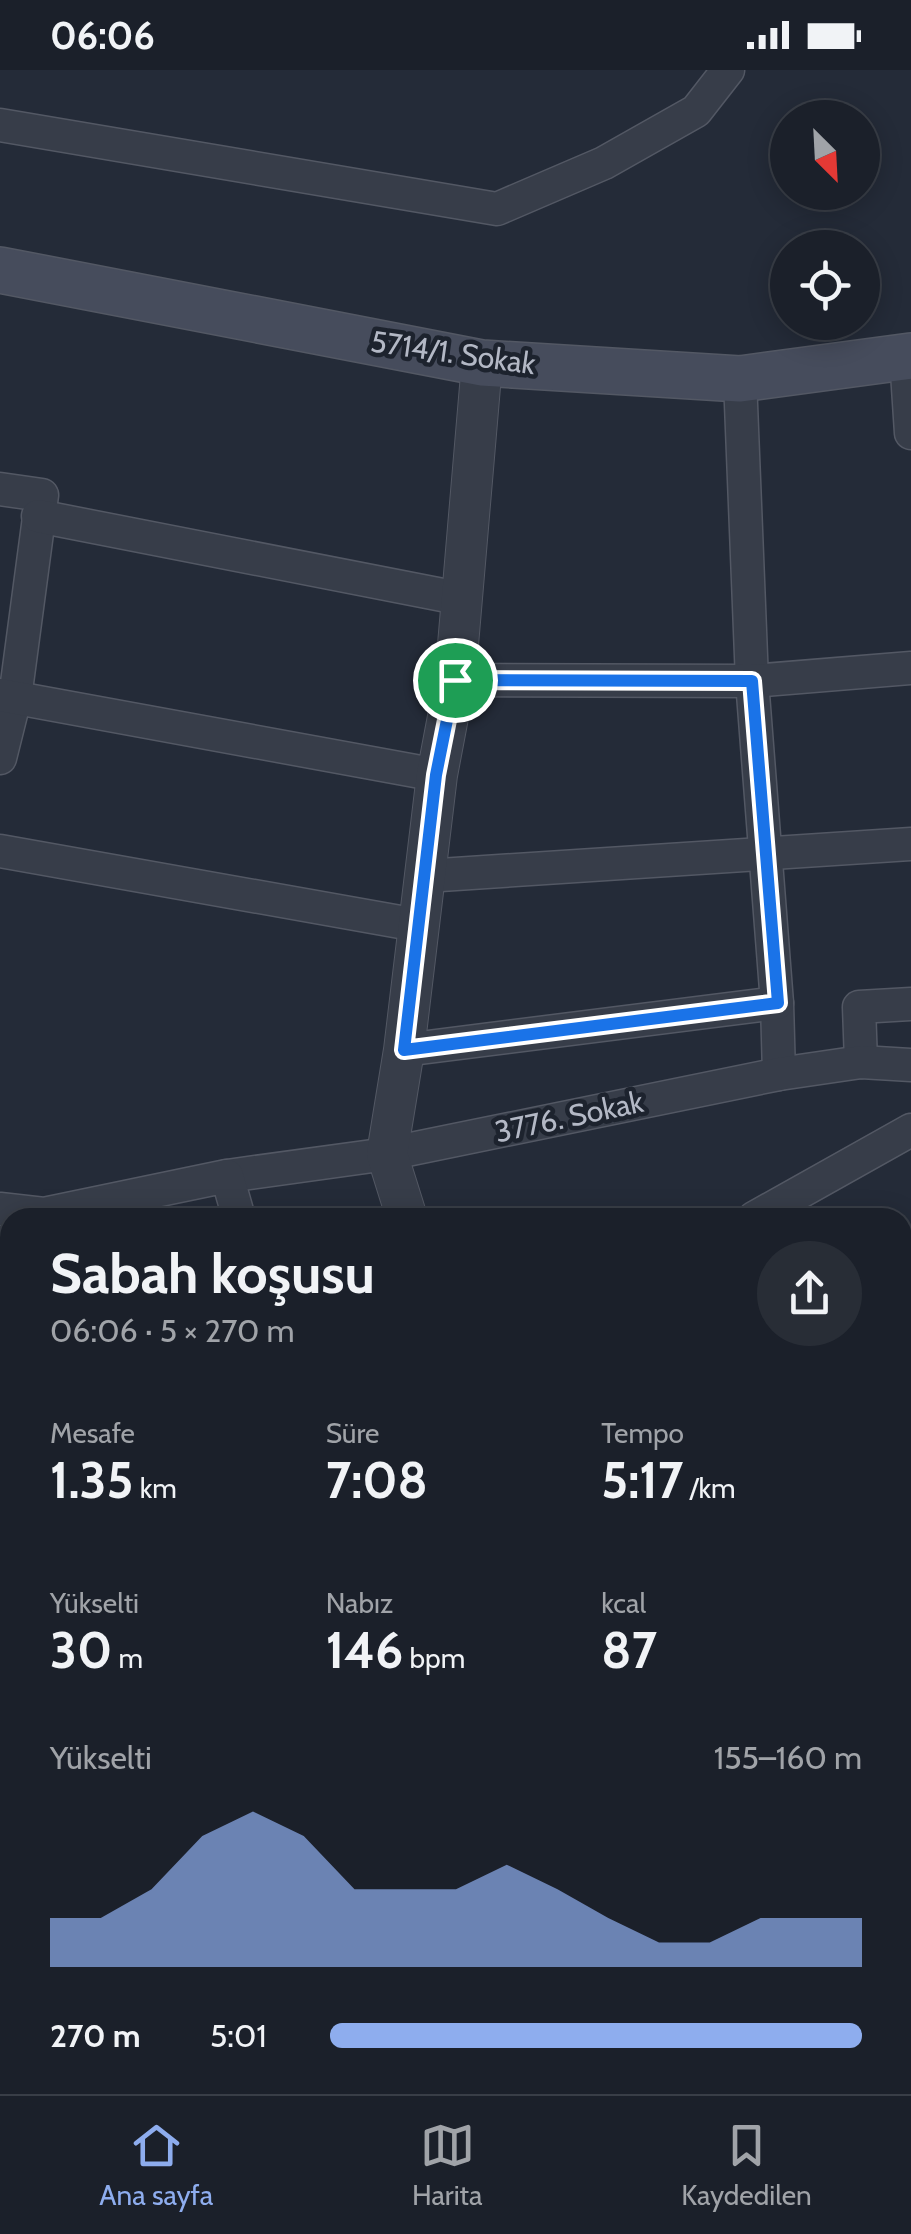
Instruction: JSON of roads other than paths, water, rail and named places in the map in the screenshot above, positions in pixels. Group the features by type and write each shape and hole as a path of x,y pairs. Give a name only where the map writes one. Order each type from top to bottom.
{"main road":[{"name":"5714/1. Sokak","path":"0,270 482,363 740,379 909,356"}],"street":[{"path":"0,125 497,210 604,163 696,111 728,70"},
{"path":"909,356 911,433"},
{"path":"404,1208 387,1154 404,1050 436,775 455,680 482,363"},
{"path":"740,379 752,681 778,1003 779,1074"},
{"path":"0,489 42,495 0,758"},
{"path":"38,516 463,599"},
{"path":"455,680 752,681 911,668"},
{"path":"8,696 436,775"},
{"path":"425,876 911,844"},
{"path":"0,851 417,925"},
{"path":"404,1050 778,1003"},
{"path":"861,1062 860,1007 911,1004"},
{"name":"3776. Sokak","path":"81,1208 227,1176 387,1154 779,1074 861,1062 911,1065"},
{"path":"774,1208 911,1130"},
{"path":"227,1176 237,1208"}]}
